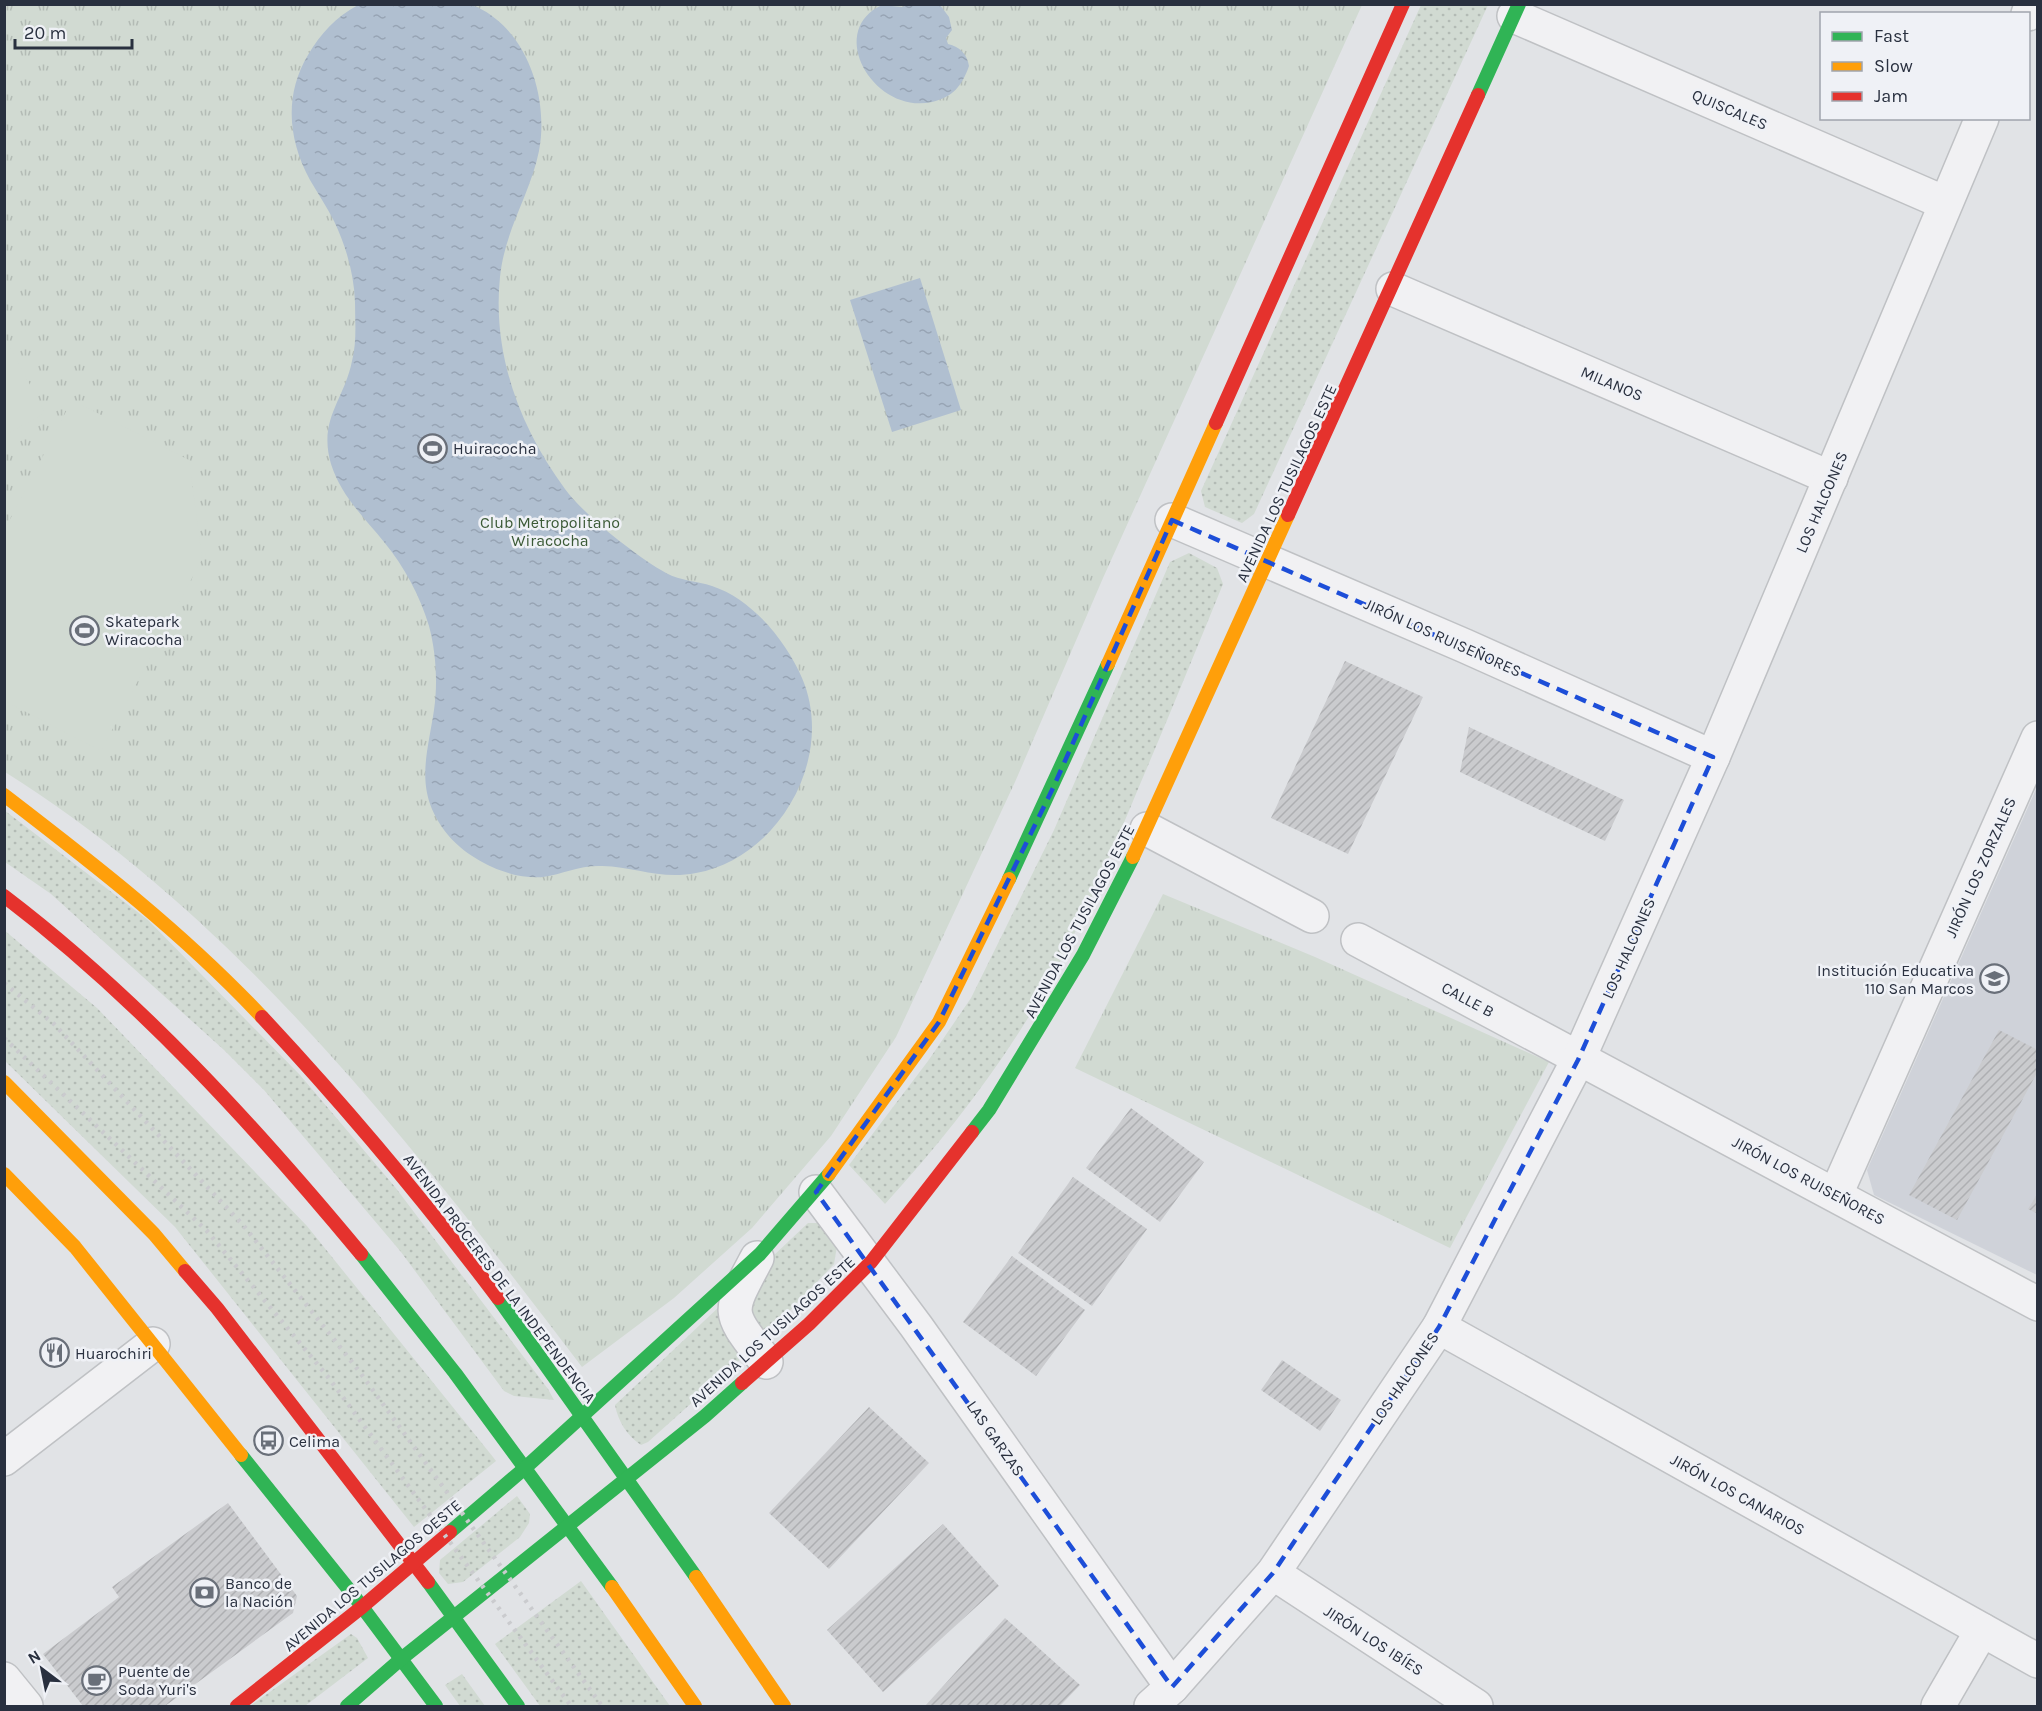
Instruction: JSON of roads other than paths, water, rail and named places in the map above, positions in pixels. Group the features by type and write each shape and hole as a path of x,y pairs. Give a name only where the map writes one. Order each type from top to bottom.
{"main road":[{"path":"525,1468 584,1417 612,1388 760,1254 816,1192 939,1022 1053,788 1403,4"},
{"name":"AVENIDA LOS TUSILAGOS ESTE","path":"401,1659 705,1416 766,1362 871,1262 989,1110 1083,955 1147,829 1393,289 1516,10"},
{"name":"AVENIDA PRÓCERES DE LA INDEPENDENCIA","path":"4,795 119,880 184,938 318,1075 395,1164 584,1417 784,1707"},
{"path":"4,896 35,919 124,997 249,1123 356,1248 568,1524 695,1707"},
{"path":"4,1082 161,1242 224,1317 454,1617 518,1707"},
{"path":"4,1174 75,1247 362,1607 436,1707"},
{"name":"AVENIDA LOS TUSILAGOS OESTE","path":"237,1707 414,1564 525,1468"},
{"path":"347,1707 401,1659"}],"street":[{"name":"QUISCALES","path":"1516,10 1945,202"},
{"name":"LOS HALCONES","path":"1162,1697 1273,1573 1439,1327 1578,1060 1713,757 1981,120"},
{"name":"MILANOS","path":"1393,289 1831,478"},
{"name":"JIRÓN LOS RUISEÑORES","path":"1172,520 1268,560 1713,757"},
{"name":"JIRÓN LOS ZORZALES","path":"1836,1194 2037,738"},
{"path":"1147,829 1312,916"},
{"name":"CALLE B","path":"1358,940 1562,1048 1578,1060"},
{"name":"JIRÓN LOS RUISEÑORES","path":"1578,1060 1836,1194 2037,1304"},
{"name":"LAS GARZAS","path":"816,1192 871,1262 1162,1697"},
{"path":"760,1254 737,1296 734,1310 736,1322 766,1362"},
{"name":"JIRÓN LOS CANARIOS","path":"1439,1327 2037,1661"},
{"path":"4,1460 153,1344"},
{"name":"JIRÓN LOS IBÍES","path":"1273,1573 1476,1707"},
{"path":"1938,1707 1982,1630"},
{"path":"4,1679 26,1707"}],"water":[{"name":"Huiracocha","path":"438,3 477,7 495,18 510,32 522,49 537,89 541,110 541,131 535,167 507,243 500,277 499,306 500,334 505,362 523,415 549,466 565,489 585,511 626,546 654,566 677,578 727,592 754,611 777,636 802,678 811,708 811,740 805,770 793,800 775,826 752,847 726,864 683,875 594,866 543,877 517,875 504,872 467,853 448,835 430,804 425,774 434,710 436,668 429,626 405,571 347,496 331,464 328,448 330,422 348,375 355,346 354,292 349,260 342,240 303,165 293,133 292,102 300,70 318,40 330,26 358,5"},
{"path":"882,5 902,7 940,5 949,17 952,30 946,38 948,44 962,52 969,66 956,90 939,100 911,103 892,96 876,84 864,68 857,51 858,33 865,17"},
{"path":"920,278 961,410 892,432 850,300"}],"railway":[{"path":"4,983 54,1024 243,1225 359,1371 602,1706"},
{"path":"4,1038 207,1231 328,1377 571,1706"}],"place":[{"name":"Huiracocha","path":"432,448"},
{"name":"Skatepark Wiracocha","path":"84,630"},
{"name":"Institución Educativa 110 San Marcos","path":"1995,979"},
{"name":"Huarochiri","path":"54,1353"},
{"name":"Celima","path":"268,1441"},
{"name":"Banco de la Nación","path":"204,1592"},
{"name":"Puente de Soda Yuri's","path":"97,1680"}],"park label":[{"name":"Club Metropolitano Wiracocha","path":"550,531"}]}
